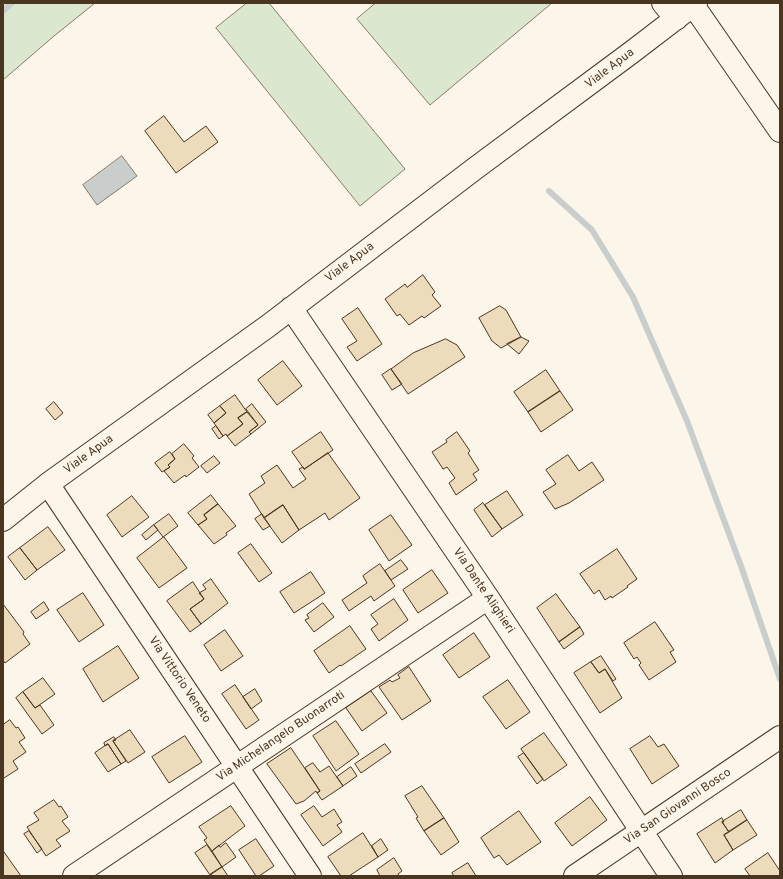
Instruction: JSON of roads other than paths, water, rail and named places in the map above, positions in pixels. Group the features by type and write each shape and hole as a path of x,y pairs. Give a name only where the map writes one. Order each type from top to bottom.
{"street":[{"name":"Viale Apua","path":"3,520 48,484 291,308 632,52 669,11 695,4"},
{"path":"695,4 780,131"},
{"name":"Via Dante Alighieri","path":"291,308 488,598 671,876"},
{"name":"Via Vittorio Veneto","path":"48,484 310,876"},
{"name":"Via Michelangelo Buonarroti","path":"74,876 488,598"},
{"name":"Via San Giovanni Bosco","path":"575,876 780,737"}],"waterway":[{"path":"3,11 12,3"},
{"path":"549,191 592,230 633,297 687,421 741,566 780,679"}]}
